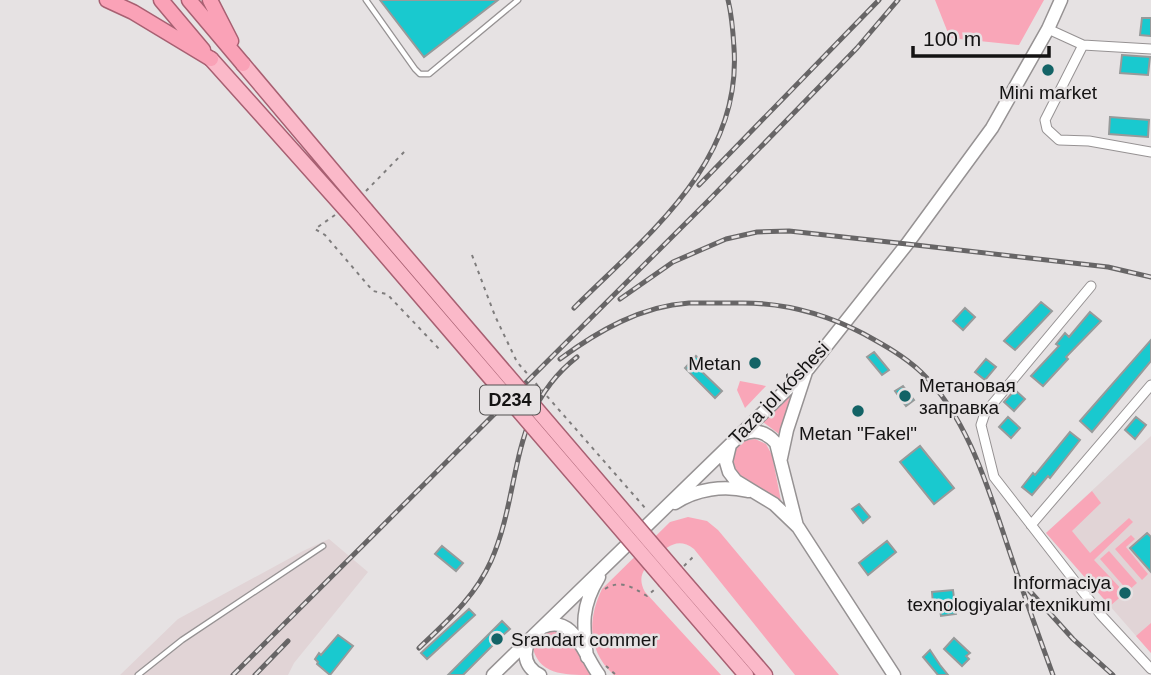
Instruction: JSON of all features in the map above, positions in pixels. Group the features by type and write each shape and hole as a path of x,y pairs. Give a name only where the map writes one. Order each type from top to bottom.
{"highway":[{"path":"107,0 133,12 211,59"},
{"path":"161,0 211,59"},
{"path":"189,0 243,64"},
{"path":"210,0 243,64"}],"main road":[{"name":"Taza jol kóshesi","path":"493,675 610,559 651,512 734,440 808,369 908,244 992,128 1048,29 1061,0"},
{"name":"D234","path":"211,59 360,215 671,576 765,675"},
{"name":"D234","path":"243,64 360,215"},
{"path":"781,458 792,410 808,369"},
{"path":"798,527 775,443 768,435 757,431 748,432 734,440 726,455 729,472 736,481 774,505 798,527 894,675"},
{"path":"651,512 701,491 737,488 756,493"},
{"path":"587,657 584,610 588,595 610,559"},
{"name":"D234","path":"671,576 746,675"},
{"path":"540,675 526,664 526,648 534,634 552,624 567,627 574,632 587,657 601,669"}],"street":[{"path":"1048,29 1083,45 1151,49"},
{"path":"1083,45 1045,120 1047,129 1059,140 1089,141 1151,152"},
{"path":"1091,286 985,413 981,425 994,477 1101,615 1151,669"},
{"path":"1031,525 1151,386"}],"lane":[{"path":"366,0 421,74 429,74 518,0"},
{"path":"138,675 182,640 323,545"}],"path":[{"path":"363,193 406,150"},
{"path":"339,213 314,229 325,235 373,290 387,294 441,351"},
{"path":"472,255 495,316 517,362 651,512"},
{"path":"601,593 608,586 624,583 647,596 695,555"},
{"path":"601,669 616,675"}],"shaded area":[{"path":"935,0 1044,0 1019,45 950,38"},
{"path":"740,381 766,386 745,408 737,390"},
{"path":"793,390 779,434 763,422"},
{"name":"Informaciya texnologiyalar texnikumı","path":"1151,436 1151,653 1046,533"},
{"path":"755,439 766,444 772,455 781,501 737,473 733,461 734,448 742,441"},
{"path":"1092,491 1101,503 1072,531 1090,553 1129,518 1133,522 1094,560 1125,593 1110,606 1046,533"},
{"path":"688,517 707,521 718,530 839,675 795,675 694,549 678,543 664,550 647,566 641,578 643,587 721,675 614,675 605,666 595,646 592,624 602,589 670,522"},
{"path":"1131,535 1135,539 1126,547 1148,574 1142,580 1115,549"},
{"path":"329,539 368,572 294,663 288,675 120,675 178,619"},
{"path":"1109,551 1137,583 1128,591 1100,559"},
{"path":"1151,623 1151,653 1136,636"},
{"path":"547,631 560,631 570,638 591,675 553,671 540,662 532,644"}],"building":[{"path":"380,0 498,0 424,57"},
{"path":"1142,18 1151,18 1151,36 1140,35"},
{"path":"1122,55 1150,57 1148,75 1120,73"},
{"path":"1110,117 1149,120 1148,137 1109,134"},
{"path":"1041,302 1052,311 1015,350 1004,341"},
{"path":"965,308 975,317 963,330 953,321"},
{"path":"1090,312 1101,321 1066,357 1068,359 1043,386 1031,376 1059,346 1056,344 1065,333 1069,337"},
{"path":"1151,340 1151,361 1092,432 1080,421"},
{"path":"874,352 889,370 882,375 867,357"},
{"path":"696,356 704,363 698,368 722,391 715,398 685,368"},
{"path":"986,359 996,367 985,380 975,372"},
{"name":"Метановая заправка","path":"903,386 914,400 906,406 895,391"},
{"path":"1015,390 1025,399 1014,411 1004,402"},
{"path":"1008,417 1020,428 1011,438 999,427"},
{"path":"1136,417 1146,425 1135,439 1125,430"},
{"path":"1070,432 1080,440 1050,478 1048,476 1032,495 1022,487"},
{"path":"920,446 954,488 934,504 900,462"},
{"path":"859,504 870,517 863,523 852,509"},
{"path":"1147,533 1151,537 1151,572 1130,548"},
{"path":"887,541 896,552 868,575 859,563"},
{"path":"442,546 463,563 456,571 435,554"},
{"path":"953,590 956,614 941,616 939,604 933,604 932,592"},
{"path":"469,609 475,615 427,659 421,653"},
{"path":"502,621 510,629 463,675 448,675"},
{"path":"338,635 353,646 330,675 315,659"},
{"path":"954,638 970,653 966,656 969,659 962,666 944,649"},
{"path":"930,650 948,675 938,675 923,657"}],"railway":[{"path":"574,308 659,224 706,162 723,127 732,89 734,48 728,0"},
{"path":"699,185 879,0"},
{"path":"233,675 709,200 857,48 898,0"},
{"path":"620,299 673,262 726,239 757,232 789,231 907,244 1108,267 1151,277"},
{"path":"560,359 589,339 637,315 689,303 754,303 802,310 849,327 894,351 921,372 937,390 964,433 985,480 1053,675"},
{"path":"419,648 460,608 484,574 501,534 527,426 555,379 577,357"},
{"path":"1027,588 1073,639 1113,675"},
{"path":"255,675 288,641"}],"place":[{"name":"Mini market","path":"1048,70"},
{"name":"Metan","path":"755,363"},
{"name":"Метановая заправка","path":"905,396"},
{"name":"Metan \"Fakel\"","path":"858,411"},
{"name":"Informaciya texnologiyalar texnikumı","path":"1125,593"},
{"name":"Srandart commer","path":"497,639"}]}
